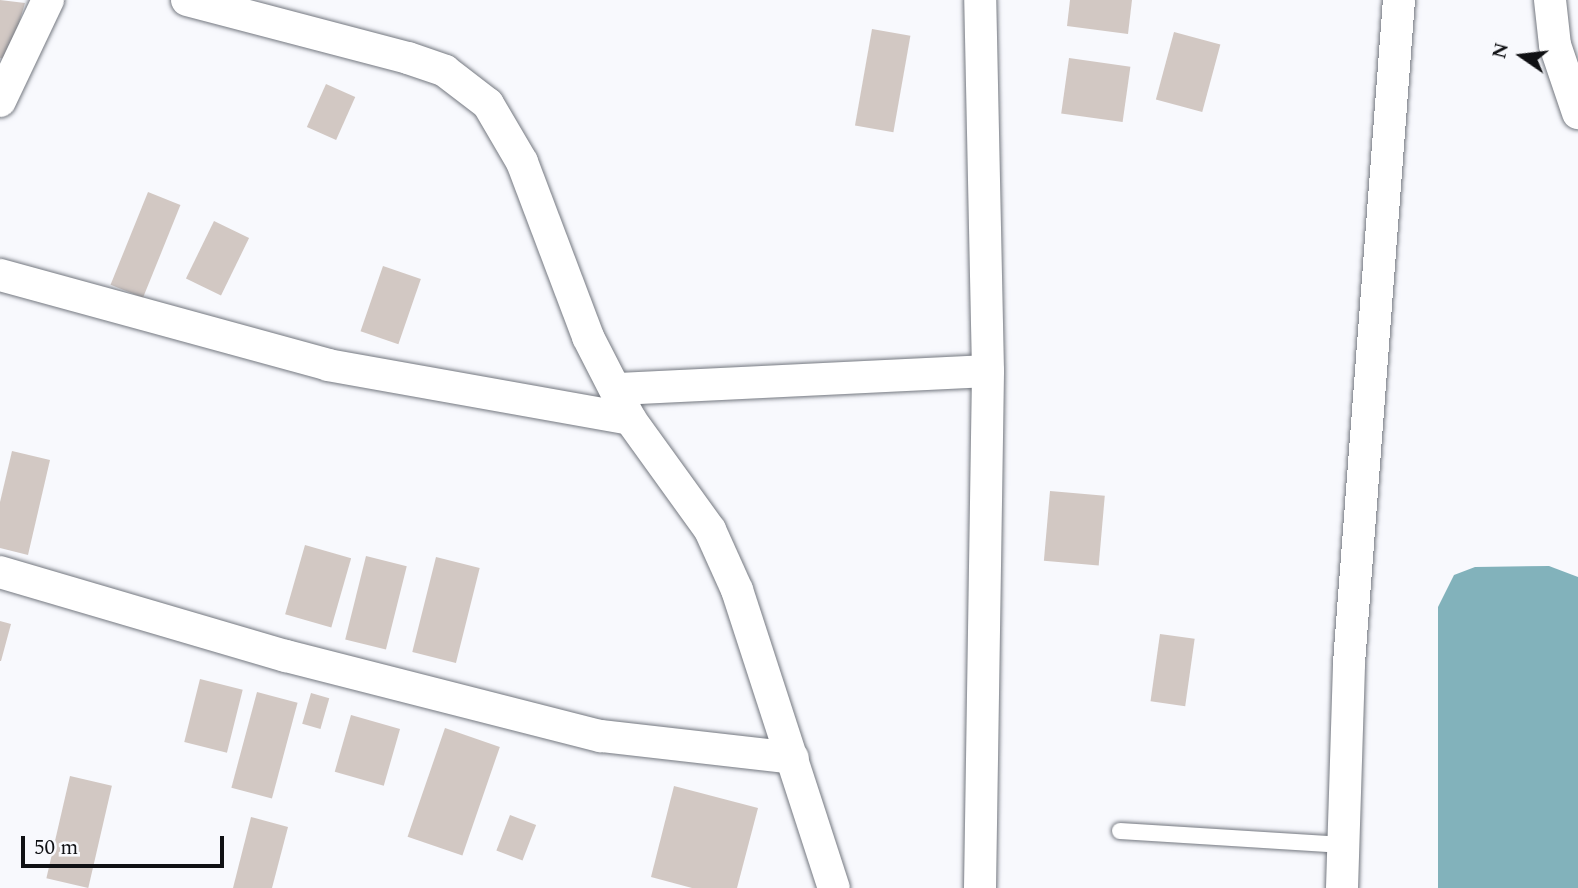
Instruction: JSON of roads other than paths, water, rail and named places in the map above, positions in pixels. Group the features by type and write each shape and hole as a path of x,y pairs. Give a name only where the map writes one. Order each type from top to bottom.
{"street":[{"path":"0,101 48,0"},
{"path":"187,0 408,58 468,85 494,113 523,162 588,337 619,389 630,419 710,530 754,633 834,888"},
{"path":"979,0 988,371 980,888"},
{"path":"1342,888 1349,663 1399,0"},
{"path":"1550,0 1555,45 1578,113"},
{"path":"0,275 328,365 630,419"},
{"path":"619,389 988,371"},
{"path":"0,572 286,656 574,729 793,758"}],"lane":[{"path":"1119,831 1344,845"}],"water":[{"path":"1549,566 1578,577 1578,888 1438,888 1438,607 1454,575 1475,567"}]}
